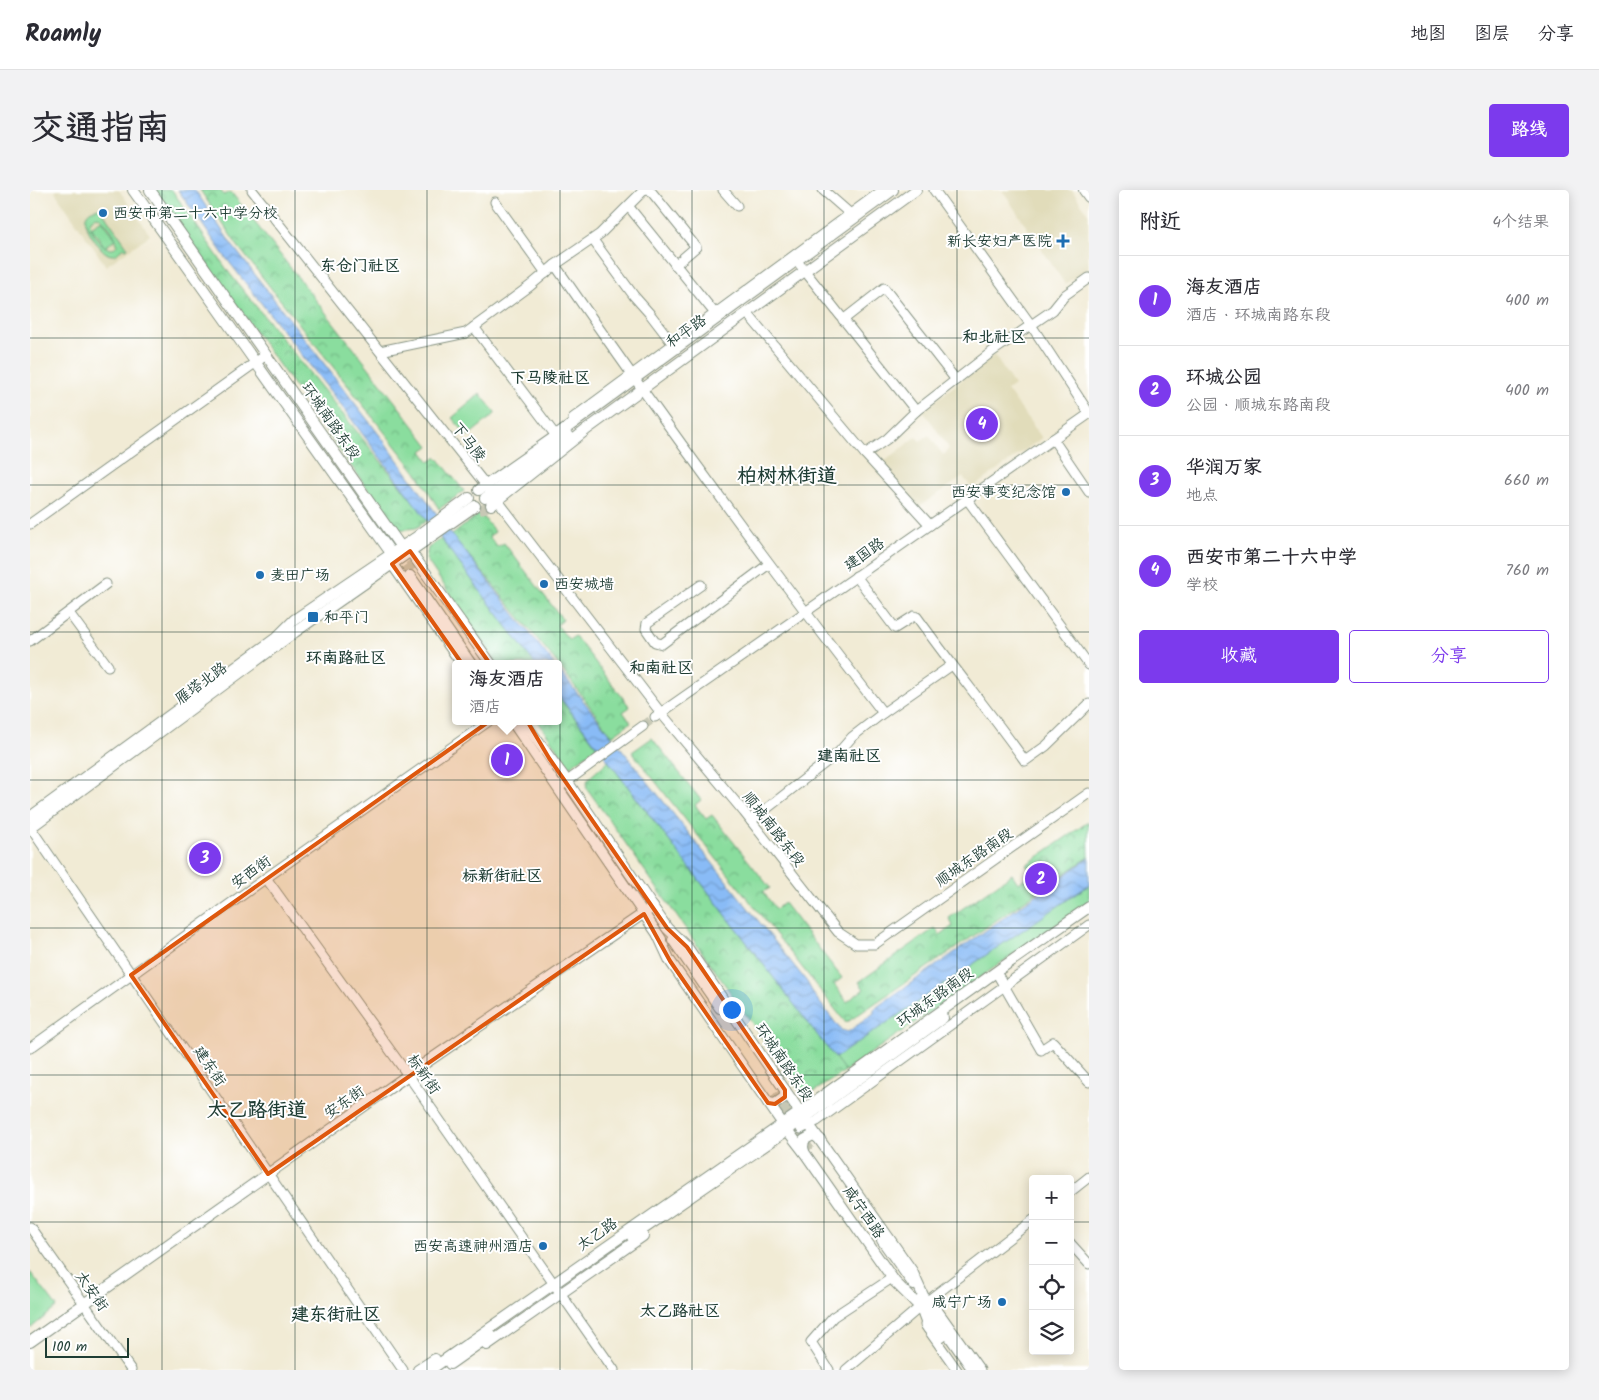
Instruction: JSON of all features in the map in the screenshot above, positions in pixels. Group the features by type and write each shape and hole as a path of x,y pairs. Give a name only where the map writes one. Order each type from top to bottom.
{"main road":[{"name":"环城南路东段","path":"133,190 391,553"},
{"name":"环城南路东段","path":"150,190 266,355 488,660"},
{"name":"和平路","path":"488,495 636,382 675,346 716,316 801,266 853,216 893,190"},
{"name":"和平路","path":"488,495 553,437 636,382 905,190"},
{"path":"636,382 747,313 801,266 916,190"},
{"path":"1084,190 1089,197"},
{"path":"459,660 392,564 391,553 406,549 453,515 474,505"},
{"name":"雁塔北路","path":"30,827 287,638 392,564 406,549"},
{"name":"雁塔北路","path":"30,817 276,638 294,620 391,553"},
{"path":"468,660 414,574 479,660"},
{"name":"环城南路东段","path":"508,725 546,762"},
{"name":"环城南路东段","path":"515,725 546,762 667,928 687,948 776,1095 786,1130"},
{"name":"环城南路东段","path":"525,725 546,762"},
{"name":"环城南路东段","path":"530,725 546,762"},
{"name":"环城南路东段","path":"562,784 658,935 670,961 776,1095 804,1121"},
{"name":"安东街","path":"30,1342 408,1075 653,907"},
{"name":"环城东路南段","path":"804,1121 1000,969 1089,907"},
{"name":"环城东路南段","path":"804,1121 1002,982 1089,915"},
{"path":"786,1130 804,1121"},
{"path":"786,1130 804,1121"},
{"name":"咸宁西路","path":"804,1121 813,1146 894,1280 923,1305 973,1370"},
{"name":"咸宁西路","path":"786,1130 813,1146 912,1271 923,1305"},
{"name":"太乙路","path":"430,1370 786,1130"},
{"name":"咸宁西路","path":"813,1146 923,1305 965,1370"},
{"path":"418,1370 556,1285"},
{"path":"451,1370 556,1285"},
{"name":"太乙路","path":"441,1370 556,1285"}],"street":[{"name":"下马陵","path":"252,190 380,351 488,495 658,715"},
{"path":"380,351 466,333 555,265 592,240 629,207 644,190"},
{"path":"650,190 696,247 675,265"},
{"path":"723,190 737,206"},
{"path":"823,190 853,216"},
{"path":"629,207 716,316 853,216 883,190"},
{"path":"934,190 1031,325 1089,413"},
{"path":"495,202 546,273"},
{"path":"592,240 675,346"},
{"path":"555,265 636,382 769,564 883,713"},
{"path":"801,266 916,411"},
{"path":"865,454 886,439 916,411 993,351 1053,310 1065,295 1089,278"},
{"path":"843,320 884,288 956,380"},
{"path":"747,313 865,454 930,525"},
{"path":"474,327 553,437"},
{"path":"30,524 266,355"},
{"name":"建国路","path":"658,715 1089,413"},
{"path":"1053,439 1089,492"},
{"path":"967,499 1089,665"},
{"path":"453,515 474,505"},
{"path":"701,585 647,623 646,629 655,642 662,644 769,564"},
{"path":"856,576 895,628 914,616 917,617 1025,761 1046,746 1089,704"},
{"path":"30,641 106,584"},
{"path":"69,613 108,666"},
{"path":"751,821 840,752 852,737 952,665"},
{"name":"顺城南路东段","path":"658,715 751,821 838,932 856,944 875,944"},
{"name":"安西街","path":"30,1048 266,878 483,725"},
{"path":"562,784 643,726"},
{"name":"顺城东路南段","path":"875,944 1089,793"},
{"name":"建东街","path":"30,827 403,1370"},
{"name":"标新街","path":"266,878 408,1075 614,1370"},
{"path":"1089,925 1002,982 1041,1050 1053,1042 1089,1082"},
{"path":"1074,1189 1089,1177"},
{"path":"846,1370 923,1305 1029,1223"},
{"name":"太安街","path":"30,1228 131,1370"},
{"path":"1074,1247 1089,1264"},
{"path":"829,1370 811,1342 833,1317 894,1280"},
{"path":"923,1305 941,1316 980,1370"},
{"path":"923,1305 928,1329 957,1370"}],"highlighted area":[{"path":"410,551 510,692 549,758 667,928 687,947 785,1090 785,1097 775,1104 768,1103 670,961 644,914 268,1174 131,975 498,715 392,564"}],"shaded area":[{"name":"西安市第二十六中学分校","path":"57,190 119,190 150,235 106,266 55,192"},
{"name":"新长安妇产医院","path":"1002,190 1072,190 1089,215 1089,268 1065,284"},
{"path":"994,355 1014,385 1007,390 1042,438 972,488 963,477 918,507 879,466 916,437 920,441 929,435 943,455 946,453 949,448 923,410"}],"green space":[{"path":"154,190 172,190 230,274 428,520 416,528 397,530"},
{"path":"200,190 220,190 224,195 231,192 429,446 422,451 430,462 437,457 464,491 439,509 419,476 237,245"},
{"path":"100,208 128,248 123,247 115,255 111,255 100,247 86,224 86,215 93,209","holes":["96,216 107,224 115,237 117,245 113,249 101,243 91,228 91,220"]},
{"path":"102,220 116,239 105,247 91,227"},
{"path":"480,394 495,414 468,436 452,418"},
{"path":"480,513 495,532 489,536 497,547 504,543 563,620 557,625 569,640 575,636 630,707 623,712 631,722 612,736 562,669 562,660 555,660 452,535"},
{"path":"441,539 532,660 495,660 426,559 428,548"},
{"path":"562,701 597,747 570,767 541,725 562,725"},
{"path":"652,738 701,800 695,805 706,819 712,815 770,888 763,892 776,909 784,903 842,978 834,984 847,1002 864,989 859,982 935,928 940,935 953,926 949,918 1012,874 1018,883 1032,873 1026,865 1088,822 1089,857 846,1023 632,752"},
{"path":"608,761 845,1071 815,1091 806,1094 799,1090 586,787 588,779"},
{"path":"1089,885 1089,902 845,1071 835,1058"},
{"path":"30,1272 57,1307 31,1328 30,1327"}],"water":[{"path":"178,190 195,190 232,245 381,437 452,535 551,660 532,660 337,400 226,258"},
{"path":"562,674 807,982 814,995 841,1030 848,1032 874,1013 874,1009 1089,858 1089,885 835,1058 562,700"}],"tunnel":[{"path":"479,511 491,505"},
{"path":"401,548 418,572"},
{"path":"395,554 410,576"},
{"path":"643,726 655,717"},
{"path":"778,1091 801,1122"},
{"path":"771,1096 810,1150"}],"place":[{"name":"西安市第二十六中学分校","path":"103,213"},
{"name":"新长安妇产医院","path":"1063,241"},
{"name":"西安市第二十六中学","path":"982,424"},
{"name":"西安事变纪念馆","path":"1066,492"},
{"name":"麦田广场","path":"260,575"},
{"name":"西安城墙","path":"544,584"},
{"name":"和平门","path":"313,617"},
{"name":"海友酒店","path":"507,760"},
{"name":"华润万家","path":"205,858"},
{"name":"环城公园","path":"1041,879"},
{"name":"西安高速神州酒店","path":"543,1246"},
{"name":"咸宁广场","path":"1002,1302"}],"district":[{"name":"东仓门社区","path":"360,265"},
{"name":"和北社区","path":"994,336"},
{"name":"下马陵社区","path":"550,377"},
{"name":"柏树林街道","path":"787,475"},
{"name":"环南路社区","path":"346,657"},
{"name":"和南社区","path":"661,667"},
{"name":"建南社区","path":"849,755"},
{"name":"标新街社区","path":"502,875"},
{"name":"太乙路街道","path":"257,1109"},
{"name":"太乙路社区","path":"680,1310"},
{"name":"建东街社区","path":"336,1314"}]}
